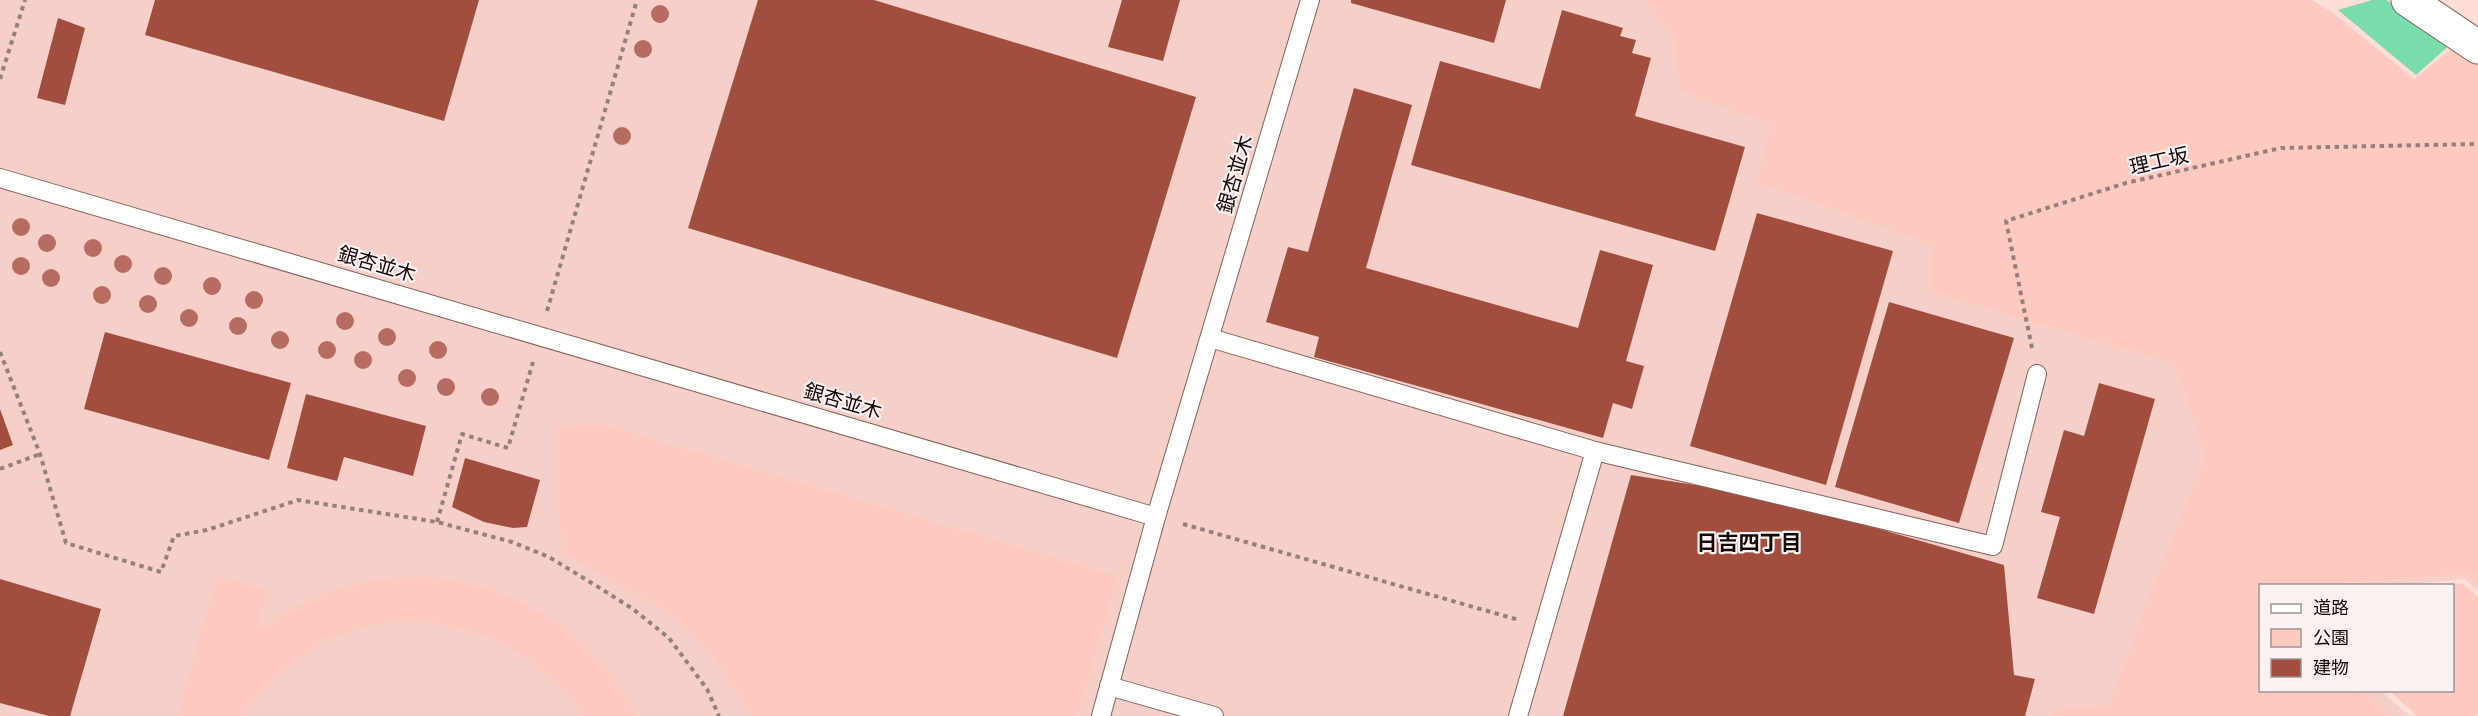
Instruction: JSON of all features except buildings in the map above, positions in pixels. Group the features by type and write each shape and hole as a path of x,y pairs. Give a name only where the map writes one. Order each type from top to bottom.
{"street":[{"path":"2408,0 2478,47"}],"lane":[{"name":"銀杏並木","path":"0,178 1156,517 1310,0"},
{"path":"1210,338 1595,451 1993,546 2037,374"},
{"path":"1518,716 1595,451"},
{"path":"1101,716 1156,517"},
{"path":"1109,686 1214,716"}],"path":[{"path":"0,79 25,0"},
{"path":"437,522 462,435 508,448 637,0"},
{"name":"理工坂","path":"2037,374 2006,221 2126,183 2281,148 2478,144"},
{"path":"0,352 39,454 66,543 161,572 174,536 207,530 298,500 437,522 512,542 549,557 633,609 669,638 707,689 719,716"},
{"path":"0,469 39,454"},
{"path":"1156,517 1544,627"}],"shaded area":[{"path":"0,0 2278,0 2478,128 2478,590 2464,579 2415,584 2259,584 2259,692 2382,692 2410,716 0,716"},
{"path":"2372,0 2386,0 2453,42 2416,75 2338,10"}],"green space":[{"path":"1645,0 2312,0 2333,13 2414,79 2453,48 2478,65 2478,584 2467,574 2343,584 2259,584 2259,692 2361,692 2392,716 2053,716 2055,710 2109,705 2153,585 2206,455 2173,363 1930,292 1933,245 1756,182 1771,125 1680,91 1674,39"},
{"path":"602,424 1118,576 1078,716 751,716 713,656 666,611 563,554 558,513 558,426"},
{"path":"217,575 268,590 257,631 296,607 336,590 378,580 420,577 461,582 502,594 542,613 588,648 603,666 636,716 584,716 562,688 534,664 504,645 470,631 436,624 400,622 364,627 317,647 281,673 240,716 177,716"},
{"path":"2462,583 2478,597 2478,713 2476,716 2417,716 2391,692 2454,692 2453,584"}],"district":[{"name":"日吉四丁目","path":"1749,543"}]}
